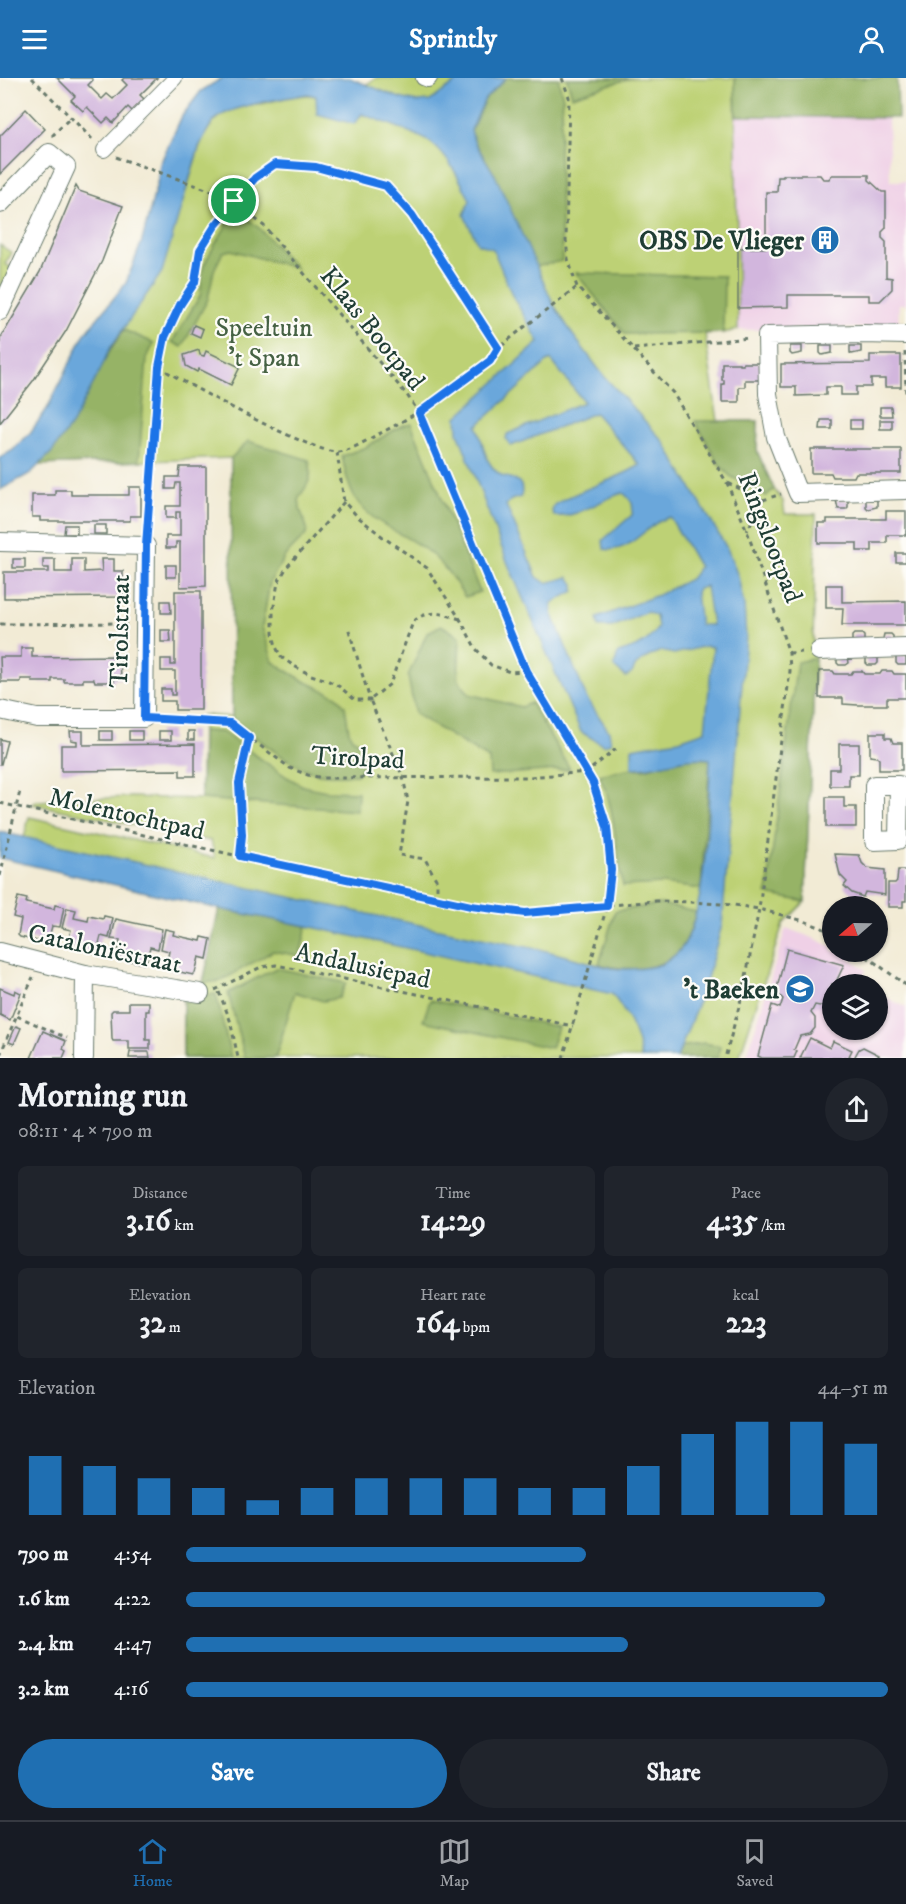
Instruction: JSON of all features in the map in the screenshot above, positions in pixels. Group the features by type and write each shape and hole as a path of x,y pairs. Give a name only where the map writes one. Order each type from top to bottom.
{"street":[{"path":"104,150 175,78"},
{"path":"423,78 428,80 430,78"},
{"path":"0,204 50,153 66,167 0,311"},
{"path":"905,335 767,336 768,394 776,436 798,493 906,490"},
{"name":"Tirolstraat","path":"0,542 146,546 144,718 37,718 0,710"},
{"path":"819,651 906,648"},
{"name":"Cataloniëstraat","path":"0,952 85,974 200,993"},
{"path":"80,1050 85,974"}],"path":[{"name":"Klaas Bootpad","path":"32,78 104,150 121,161 159,171 234,201 264,225 407,395 419,413 526,671 593,783 607,827 611,870 607,906 563,1058"},
{"name":"Ringslootpad","path":"562,78 569,97 566,240 568,260 577,287 673,393 727,483 747,531 789,653 790,671 759,909 743,992 725,1058"},
{"path":"50,153 47,140 71,117"},
{"path":"146,546 159,367 165,337 180,305 195,282 200,250 215,226 255,178 275,164 316,167 386,186 412,215 498,348"},
{"path":"159,367 195,388 307,443 337,452 353,447 419,413 490,361 498,348 577,287"},
{"path":"905,335 906,397"},
{"path":"634,349 767,336"},
{"path":"337,452 345,502 358,517 427,568 460,619 476,649 491,665 510,672 526,671"},
{"path":"727,483 763,501 747,531"},
{"path":"345,502 287,567 278,582 273,633 281,657 311,675 340,687 355,700 370,700 390,684 413,622 420,615 439,613 460,619"},
{"path":"0,624 145,623"},
{"path":"348,627 370,700 403,777 408,801 399,855 425,859 437,881 437,898"},
{"name":"Tirolpad","path":"144,718 230,723 290,768 308,776 323,778 529,777 586,772"},
{"path":"240,856 242,835 239,783 249,738"},
{"path":"586,772 616,749"},
{"name":"Molentochtpad","path":"0,876 20,791"},
{"name":"Molentochtpad","path":"0,803 471,906 525,913 656,901 691,902 759,909 822,928"},
{"path":"0,1054 1,1047 40,962"},
{"path":"874,962 906,985"},
{"name":"Andalusiepad","path":"238,1058 230,1020 218,990 261,967 276,965 573,1026"},
{"path":"17,1016 80,1050"}],"shaded area":[{"path":"736,116 888,118 890,181 906,181 906,304 899,304 898,327 738,330"},
{"name":"'t Baeken","path":"786,928 822,942 822,962 855,962 866,970 864,974 822,974 822,1040 888,1040 888,999 906,1007 906,1058 746,1058"}],"green space":[{"name":"Speeltuin 't Span","path":"376,78 735,78 738,330 705,334 718,421 758,421 757,451 774,489 783,501 785,514 816,514 813,646 815,658 805,902 783,924 739,1058 183,1058 183,1000 197,1003 200,996 219,909 221,882 24,838 29,817 215,858 211,841 32,804 36,801 130,797 201,799 202,715 232,717 231,458 39,465 52,452 187,188 201,144 212,125 230,111 291,97 316,96 367,84"},
{"path":"506,78 558,78 563,98 559,151 562,261 535,267 495,175 474,141 471,131 485,99"},
{"path":"567,78 631,78 572,96"},
{"path":"735,78 897,78 898,118 736,116"},
{"path":"236,210 259,228 296,268 231,250 223,252 214,270 208,299 182,347 172,342 200,296 203,267"},
{"path":"0,245 12,253 5,264 14,269 0,294"},
{"path":"576,273 724,276 723,333 625,334"},
{"path":"124,330 154,343 147,358 139,461 39,465 65,433 102,363"},
{"path":"695,421 758,421 757,451 774,489 766,496 730,476 720,466"},
{"path":"411,423 480,592 465,597 436,558 376,520 360,505 350,487 342,456 366,447 401,426"},
{"path":"248,441 309,460 311,471 309,480 299,497 300,509 307,528 306,535 285,556 270,582 262,627 273,662 304,681 337,696 345,706 349,732 364,750 365,761 357,775 321,774 301,767 270,748 232,718 231,458"},
{"path":"441,625 460,637 458,679 469,694 521,707 531,703 570,769 490,775 489,759 415,714 408,676 427,633"},
{"path":"815,658 805,902 767,894 797,662"},
{"path":"202,731 222,732 303,786 326,791 358,792 357,811 201,799"},
{"path":"685,758 710,759 701,889 662,884 623,886 612,815 599,775 632,768 644,769"},
{"path":"661,904 696,912 687,938 679,951 662,963 641,968 620,968 599,964 615,911"},
{"path":"219,909 307,926 300,956 273,951 221,981 203,983"},
{"path":"276,968 346,983 339,998 323,1001 295,992 276,1056 273,1058 245,1058 228,993"},
{"path":"216,994 231,1058 183,1058 183,1000 197,1003 200,996"},
{"path":"430,1000 558,1027 551,1048 423,1021"},
{"path":"704,1043 720,1046 718,1058 677,1058 681,1047"}],"water":[{"path":"222,78 350,78 400,98 417,102 430,101 462,78 506,78 485,99 471,130 474,141 495,175 554,305 604,376 664,442 727,548 738,576 744,605 746,637 722,925 706,982 677,1058 641,1058 631,1024 612,994 307,926 219,909 0,858 0,832 335,907 547,951 618,969 648,968 666,962 680,950 689,935 696,913 705,859 710,759 690,759 632,768 632,748 679,740 705,731 713,647 706,646 674,654 661,651 636,665 632,673 626,677 614,667 618,653 646,641 658,627 656,616 647,612 612,627 599,627 597,618 658,595 690,579 699,567 670,517 653,525 622,547 614,550 604,549 603,540 632,515 632,502 623,493 571,515 554,516 552,511 554,505 640,465 595,413 511,446 506,439 507,434 584,402 551,360 477,426 489,462 497,472 518,481 522,487 521,497 511,500 506,505 537,577 546,583 569,577 574,584 574,591 552,603 552,613 587,699 609,731 611,743 603,745 581,732 508,564 458,432 457,417 539,342 512,295 493,249 478,244 464,215 470,200 458,177 443,155 425,139 362,114 354,124 317,114 316,96 308,94 247,106 216,119 199,147 162,272 109,350 72,424 52,452 31,473 0,490 0,458 13,450 30,433 47,409 84,335 126,283 142,241 160,164 182,116 201,91","holes":["706,586 712,625 700,625 696,592"]}],"building":[{"path":"57,78 91,78 93,80 88,85 102,99 107,94 113,99 127,85 122,80 124,78 157,78 140,95 144,99 132,111 128,107 113,123 108,118 103,123 87,107 83,111 71,100 75,96"},
{"path":"26,109 45,129 0,174 0,136"},
{"name":"OBS De Vlieger","path":"783,175 820,175 823,179 829,179 832,175 869,175 869,180 882,192 886,192 886,228 882,232 882,238 886,242 886,277 892,278 892,289 880,301 869,301 869,295 788,295 788,307 738,308 738,248 766,248 766,192 777,192 778,177 783,177"},
{"path":"76,186 79,191 123,206 102,261 66,331 33,381 0,423 0,339 40,272"},
{"path":"194,325 203,329 200,337 191,333"},
{"path":"790,346 802,346 802,353 792,355"},
{"path":"820,346 832,346 832,353 822,355"},
{"path":"850,346 861,346 861,352 850,353"},
{"path":"199,350 200,355 204,356 206,351 240,367 231,385 199,369 197,372 186,366 184,355"},
{"path":"870,355 901,355 901,387 885,387 885,379 871,379 871,387 856,387 856,395 841,395 841,387 826,387 826,395 796,396 796,387 781,387 781,364 870,363"},
{"path":"722,363 743,365 743,363 760,363 761,380 745,380 745,387 739,387 739,402 722,402 724,380 722,380"},
{"path":"880,407 891,407 892,416 880,416"},
{"path":"821,420 832,420 832,429 820,429"},
{"path":"850,420 862,420 862,429 850,429"},
{"path":"880,420 892,420 892,429 880,429"},
{"path":"811,449 901,449 901,473 856,473 854,477 833,477 831,473 811,473"},
{"path":"180,467 206,467 206,586 180,587 180,542 176,542 176,548 166,548 166,536 180,536 180,512 176,512 176,518 166,518 166,506 180,506 180,483 176,483 175,489 166,489 166,477 179,477"},
{"path":"129,487 141,487 141,516 130,516 130,521 40,521 40,517 32,517 32,495 55,495 55,490 71,490 71,495 129,495"},
{"path":"836,500 848,500 848,507 838,509"},
{"path":"866,500 877,500 877,507 868,509"},
{"path":"886,511 906,511 906,535 887,535 887,543 872,543 872,551 857,551 857,543 818,543 818,523 827,523 827,519 886,519"},
{"path":"65,525 77,525 77,534 64,534"},
{"path":"94,525 106,525 106,534 94,534"},
{"path":"896,553 906,553 906,562 896,562"},
{"path":"13,559 25,559 25,568 13,568"},
{"path":"43,559 55,559 55,572 72,572 72,559 84,559 84,572 102,571 101,559 114,559 114,571 123,571 123,597 4,598 4,572 49,572 49,568 43,568"},
{"path":"166,565 176,565 176,577 166,577"},
{"path":"826,585 842,585 842,602 906,601 906,625 842,625 843,608 826,608"},
{"path":"175,591 201,591 201,710 175,710 175,701 161,701 161,689 171,689 171,695 175,695 175,671 161,671 161,659 171,659 171,665 175,665"},
{"path":"161,601 170,601 171,613 161,613"},
{"path":"161,630 170,630 171,642 161,642"},
{"path":"854,634 862,634 864,643 852,643"},
{"path":"884,634 893,636 893,643 882,643"},
{"path":"21,648 32,648 32,657 120,656 121,679 114,679 114,682 95,682 94,679 83,679 83,682 64,682 64,679 52,679 52,682 32,682 33,679 21,679 21,682 1,682 0,657 21,657"},
{"path":"878,656 876,665 866,663 866,657"},
{"path":"896,656 906,656 906,665 898,665"},
{"path":"837,657 848,657 849,663 839,665"},
{"path":"819,671 833,671 835,674 862,671 864,674 880,674 882,671 892,671 894,674 906,674 906,698 887,698 887,705 858,705 843,704 843,698 819,698"},
{"path":"70,731 83,731 83,745 195,744 195,776 180,776 180,770 61,771 61,745 77,745 77,741 71,740"},
{"path":"100,731 112,731 112,740 100,740"},
{"path":"129,731 142,731 142,740 129,740"},
{"path":"159,731 171,731 171,740 159,740"},
{"path":"188,731 194,731 194,740 188,740"},
{"path":"870,733 885,733 885,738 891,738 893,743 902,743 902,770 879,770 879,759 870,756"},
{"path":"0,739 7,741 1,764 0,764"},
{"path":"839,744 859,744 859,775 849,775 849,786 830,786 830,769 839,769"},
{"path":"826,797 844,797 844,807 856,807 856,827 826,827"},
{"path":"835,854 859,855 867,868 885,870 885,895 865,892 863,896 860,896 852,893 844,886 847,882 840,875"},
{"path":"898,870 906,870 906,901 903,901 903,907 888,907 888,883 897,881"},
{"path":"18,897 27,899 26,903 54,909 55,905 64,907 60,927 52,926 46,943 18,935 21,919 13,917"},
{"path":"67,908 76,910 74,918 88,921 89,916 103,919 104,916 113,918 109,938 101,936 97,952 70,948 67,945 71,930 62,928"},
{"path":"116,919 162,929 158,949 150,947 146,963 118,958 120,940 111,939"},
{"path":"165,929 174,931 173,935 201,941 202,937 211,939 207,959 199,957 193,975 167,969 169,951 161,949"},
{"path":"787,949 822,959 822,962 844,965 840,974 822,974 822,1006 815,1005 811,1013 815,1018 815,1028 810,1034 800,1036 794,1050 797,1051 794,1058 758,1056 772,1005 780,1008 783,999 777,988"},
{"path":"0,988 14,994 15,990 21,993 10,1020 0,1015"},
{"path":"129,1002 149,1002 149,1011 146,1011 146,1040 150,1040 150,1049 129,1049 129,1041 113,1041 112,1039 111,1012 129,1010"},
{"path":"16,1026 21,1028 14,1044 9,1042"},
{"path":"43,1031 66,1041 63,1058 31,1058"},
{"path":"810,1038 830,1048 833,1041 852,1050 849,1056 854,1058 800,1058"},
{"path":"863,1047 882,1058 854,1058 859,1049"},
{"path":"130,1052 149,1052 150,1058 129,1058"}],"place":[{"name":"OBS De Vlieger","path":"825,240"},
{"name":"'t Baeken","path":"800,989"}],"route":[{"path":"275,164 316,167 386,186 412,215 498,348 490,361 419,413 526,671 593,783 607,827 611,870 607,906 525,913 471,906 240,856 242,835 239,783 249,738 230,723 144,718 146,546 159,367 165,337 180,305 195,282 200,250 234,201 255,178 275,164"}]}
